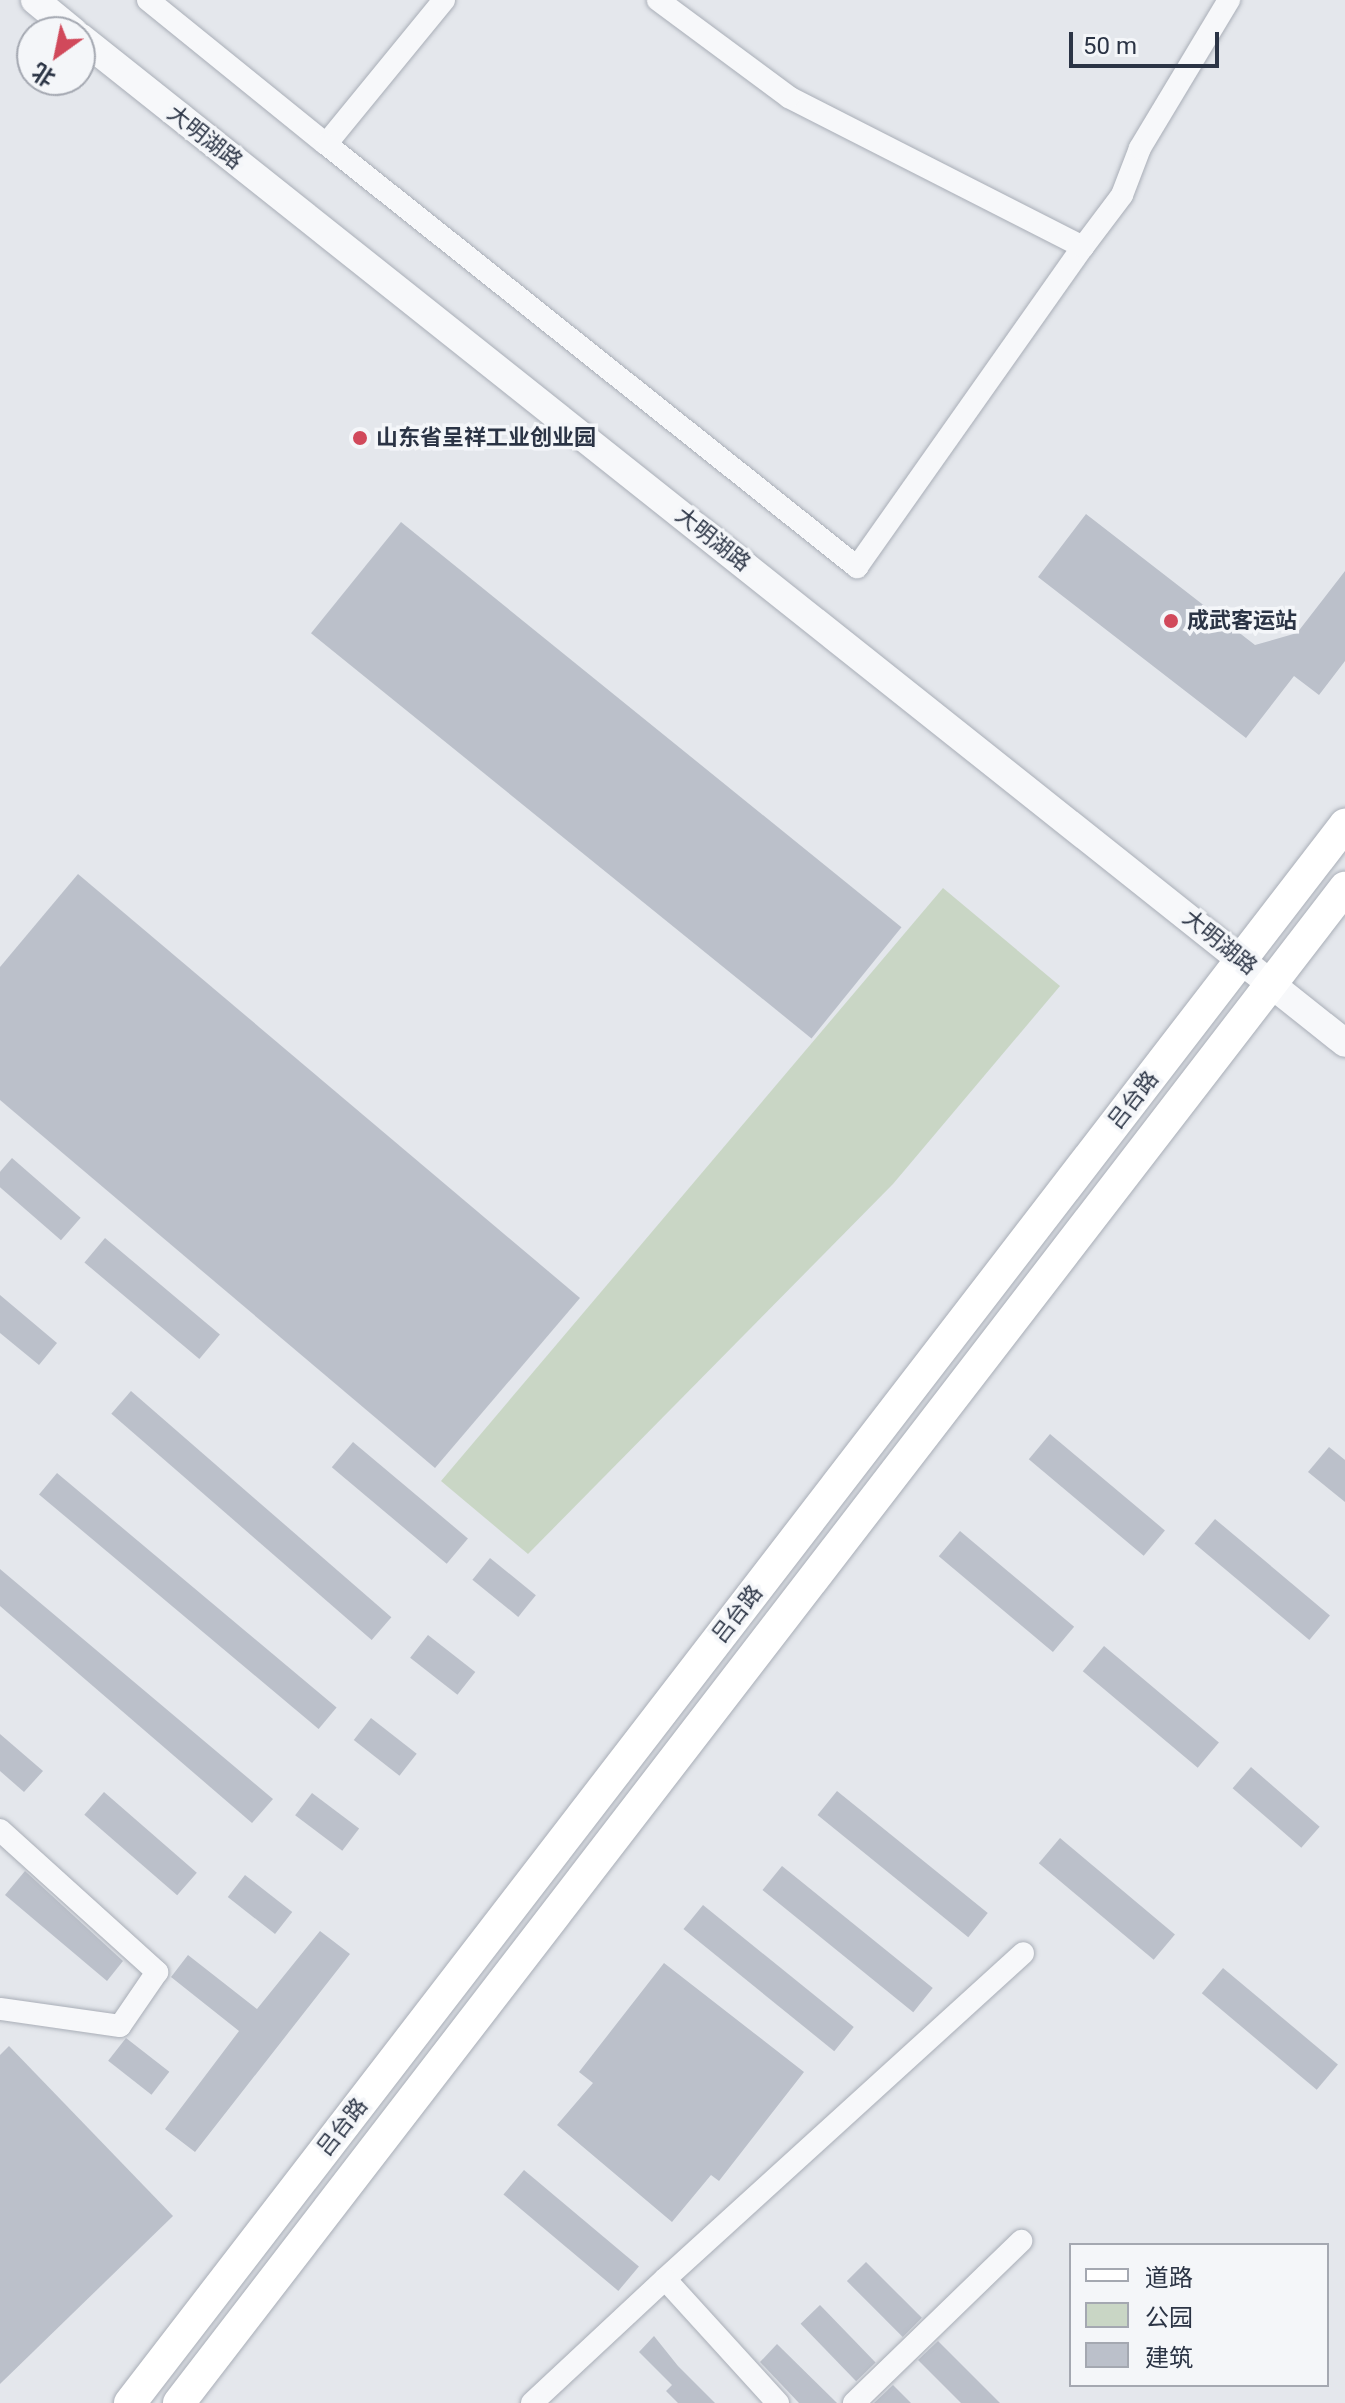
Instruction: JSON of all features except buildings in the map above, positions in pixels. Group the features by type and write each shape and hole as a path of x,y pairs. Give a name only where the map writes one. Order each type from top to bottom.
{"main road":[{"name":"吕台路","path":"130,2403 1345,825"},
{"name":"吕台路","path":"179,2403 1345,888"}],"street":[{"path":"35,0 54,16"},
{"path":"148,0 857,567 1122,195 1140,148 1229,0"},
{"path":"326,144 444,0"},
{"path":"658,0 789,97 1083,247"},
{"name":"大明湖路","path":"96,50 1345,1043"},
{"path":"0,1830 157,1972 120,2026 0,2009"},
{"path":"532,2403 1023,1953"},
{"path":"854,2403 1021,2241"},
{"path":"665,2279 778,2403"}],"green space":[{"path":"943,888 1060,986 893,1184 528,1554 441,1481"}],"place":[{"name":"山东省呈祥工业创业园","path":"360,438"},
{"name":"成武客运站","path":"1171,621"}]}
